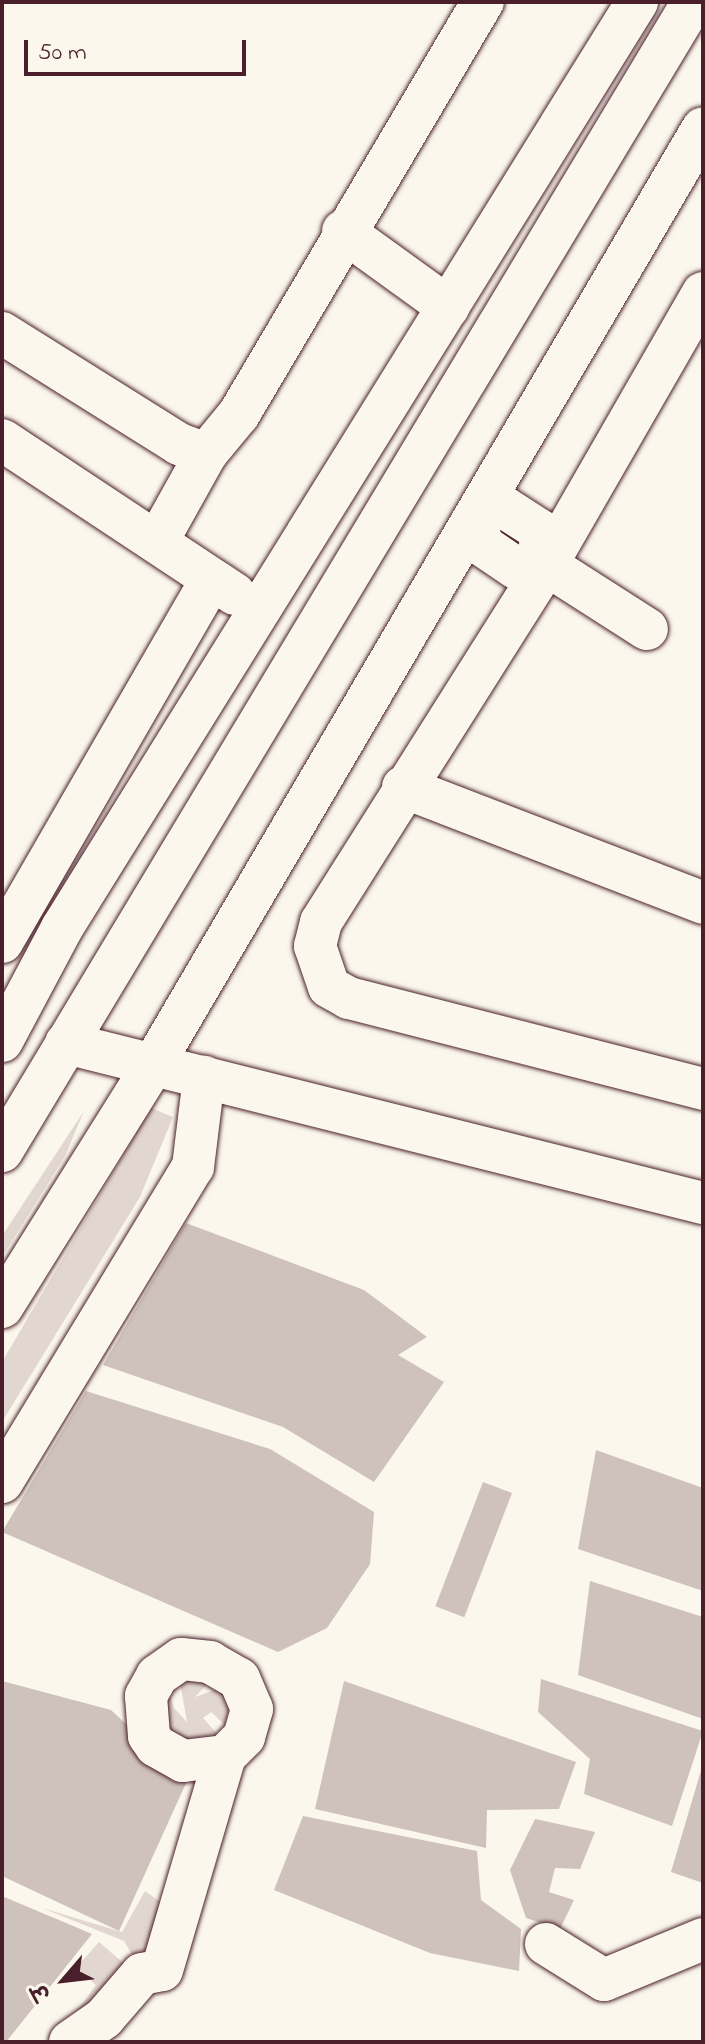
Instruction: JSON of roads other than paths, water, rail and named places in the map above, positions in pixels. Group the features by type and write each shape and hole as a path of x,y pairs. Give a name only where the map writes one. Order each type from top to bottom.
{"street":[{"path":"157,542 206,454 239,414 343,231 483,2"},
{"path":"2,1041 62,928 637,2"},
{"path":"2,1151 693,2"},
{"path":"2,1307 153,1065 703,128"},
{"path":"343,231 448,307"},
{"path":"703,293 543,563 321,922 315,946 329,987 349,998 703,1089"},
{"path":"2,333 179,444 206,454"},
{"path":"421,350 464,383"},
{"path":"2,440 260,610"},
{"path":"478,513 476,533 482,545 516,568 543,563 647,629"},
{"path":"2,942 212,579"},
{"path":"403,787 703,903"},
{"path":"66,1043 703,1203"},
{"path":"2,1482 193,1167 204,1077"},
{"path":"70,2042 104,2018 142,1974 162,1970 225,1756"},
{"path":"546,1944 604,1980 703,1939"}]}
